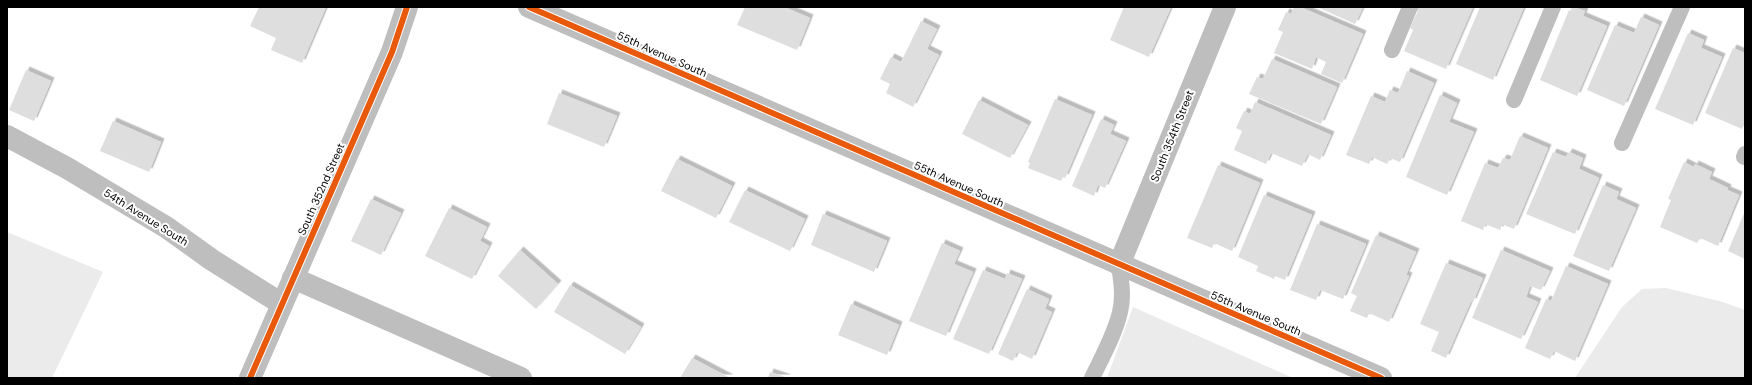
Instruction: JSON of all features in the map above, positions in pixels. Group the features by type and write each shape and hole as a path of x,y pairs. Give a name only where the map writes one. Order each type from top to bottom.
{"street":[{"name":"South 352nd Street","path":"250,378 392,52 407,7"},
{"name":"55th Avenue South","path":"529,7 1381,378"},
{"name":"South 354th Street","path":"1119,265 1225,7"},
{"name":"54th Avenue South","path":"7,136 67,168 166,227 212,260 282,304"},
{"path":"293,278 521,378"}],"lane":[{"path":"1392,50 1410,7"},
{"path":"1514,100 1553,7"},
{"path":"1622,142 1682,7"},
{"path":"1092,378 1120,311 1122,289 1119,265"}],"shaded area":[{"path":"7,232 103,272 52,378 7,378"},
{"path":"1666,288 1723,302 1745,310 1745,378 1575,378 1622,307 1642,289"},
{"path":"1133,307 1293,378 1107,378"}],"building":[{"path":"259,7 326,7 302,63 271,50 276,38 250,26"},
{"path":"745,7 784,7 810,18 797,50 737,25"},
{"path":"1124,7 1171,7 1149,57 1110,40"},
{"path":"1294,7 1300,7 1363,34 1342,83 1321,74 1326,62 1316,57 1312,69 1274,53 1283,32 1278,30 1286,12 1291,14"},
{"path":"1317,7 1363,7 1355,24"},
{"path":"1416,7 1473,7 1446,69 1404,51 1413,30 1410,28 1418,11 1415,10"},
{"path":"1480,7 1524,7 1493,80 1456,64"},
{"path":"1573,7 1585,11 1583,16 1607,26 1577,96 1540,80 1569,10 1571,11"},
{"path":"1641,17 1659,25 1624,106 1587,90 1615,25 1634,33"},
{"path":"921,21 937,29 927,49 939,55 913,107 886,93 890,84 880,79 891,57 901,62"},
{"path":"1688,33 1704,40 1701,48 1722,57 1693,125 1655,109"},
{"path":"1733,48 1745,53 1745,123 1742,129 1705,113"},
{"path":"1272,59 1337,87 1321,124 1249,94 1257,77 1263,79"},
{"path":"26,70 51,81 34,121 9,110"},
{"path":"1407,71 1434,83 1400,162 1390,158 1387,164 1372,157 1369,164 1346,155 1371,96 1385,102 1390,90 1398,93"},
{"path":"559,93 617,116 604,147 547,124"},
{"path":"1440,95 1457,103 1449,122 1474,132 1447,195 1406,177"},
{"path":"1055,99 1092,115 1065,178 1063,177 1061,181 1028,168 1030,163 1028,162"},
{"path":"979,100 1028,125 1010,158 962,134"},
{"path":"1255,102 1331,135 1320,160 1308,154 1302,166 1271,153 1266,164 1234,150 1242,131 1236,128 1244,111 1250,114"},
{"path":"1101,119 1114,125 1110,134 1126,141 1105,188 1098,185 1094,196 1072,186"},
{"path":"113,121 161,142 149,172 100,151"},
{"path":"1520,136 1548,148 1514,229 1502,224 1500,230 1485,224 1483,230 1461,221 1485,163 1498,168 1503,158 1510,160"},
{"path":"1553,152 1566,157 1569,152 1583,158 1579,169 1599,178 1575,234 1526,214"},
{"path":"677,159 732,186 716,218 661,191"},
{"path":"1684,162 1694,167 1695,164 1712,172 1709,179 1728,188 1727,190 1739,195 1718,246 1700,238 1697,243 1660,227 1671,200 1668,199"},
{"path":"1218,165 1260,183 1232,251 1214,243 1212,248 1187,238"},
{"path":"1603,185 1619,192 1616,199 1636,208 1609,271 1573,256"},
{"path":"745,190 805,219 790,251 729,222"},
{"path":"1264,195 1312,215 1285,280 1275,276 1274,279 1256,271 1258,266 1238,257"},
{"path":"371,199 401,213 381,255 351,241"},
{"path":"449,208 487,227 480,241 489,246 472,279 425,256"},
{"path":"1745,211 1745,259 1728,251"},
{"path":"823,214 887,241 874,272 811,245"},
{"path":"1317,224 1366,244 1343,299 1320,290 1316,300 1290,290"},
{"path":"1376,235 1416,252 1406,275 1409,276 1389,322 1369,313 1367,318 1350,311 1357,296 1351,293"},
{"path":"942,243 960,251 954,264 973,272 946,336 909,321"},
{"path":"520,250 558,284 536,309 498,276"},
{"path":"1501,250 1550,271 1541,290 1530,286 1526,297 1538,302 1521,339 1472,318"},
{"path":"1446,263 1483,278 1473,302 1471,301 1446,358 1431,351 1439,332 1420,324"},
{"path":"1566,266 1608,284 1575,361 1554,351 1550,359 1525,348 1546,299 1551,301"},
{"path":"983,270 1005,279 1007,273 1022,279 989,354 953,339"},
{"path":"570,285 641,327 625,354 554,312"},
{"path":"1027,289 1049,299 1045,309 1052,312 1032,359 1017,352 1013,361 998,354"},
{"path":"851,304 899,325 887,355 838,335"},
{"path":"692,358 730,378 680,378"},
{"path":"770,372 788,378 768,378"}],"cycle path":[{"path":"250,378 392,52 407,7"},
{"path":"529,7 1381,378"}]}
